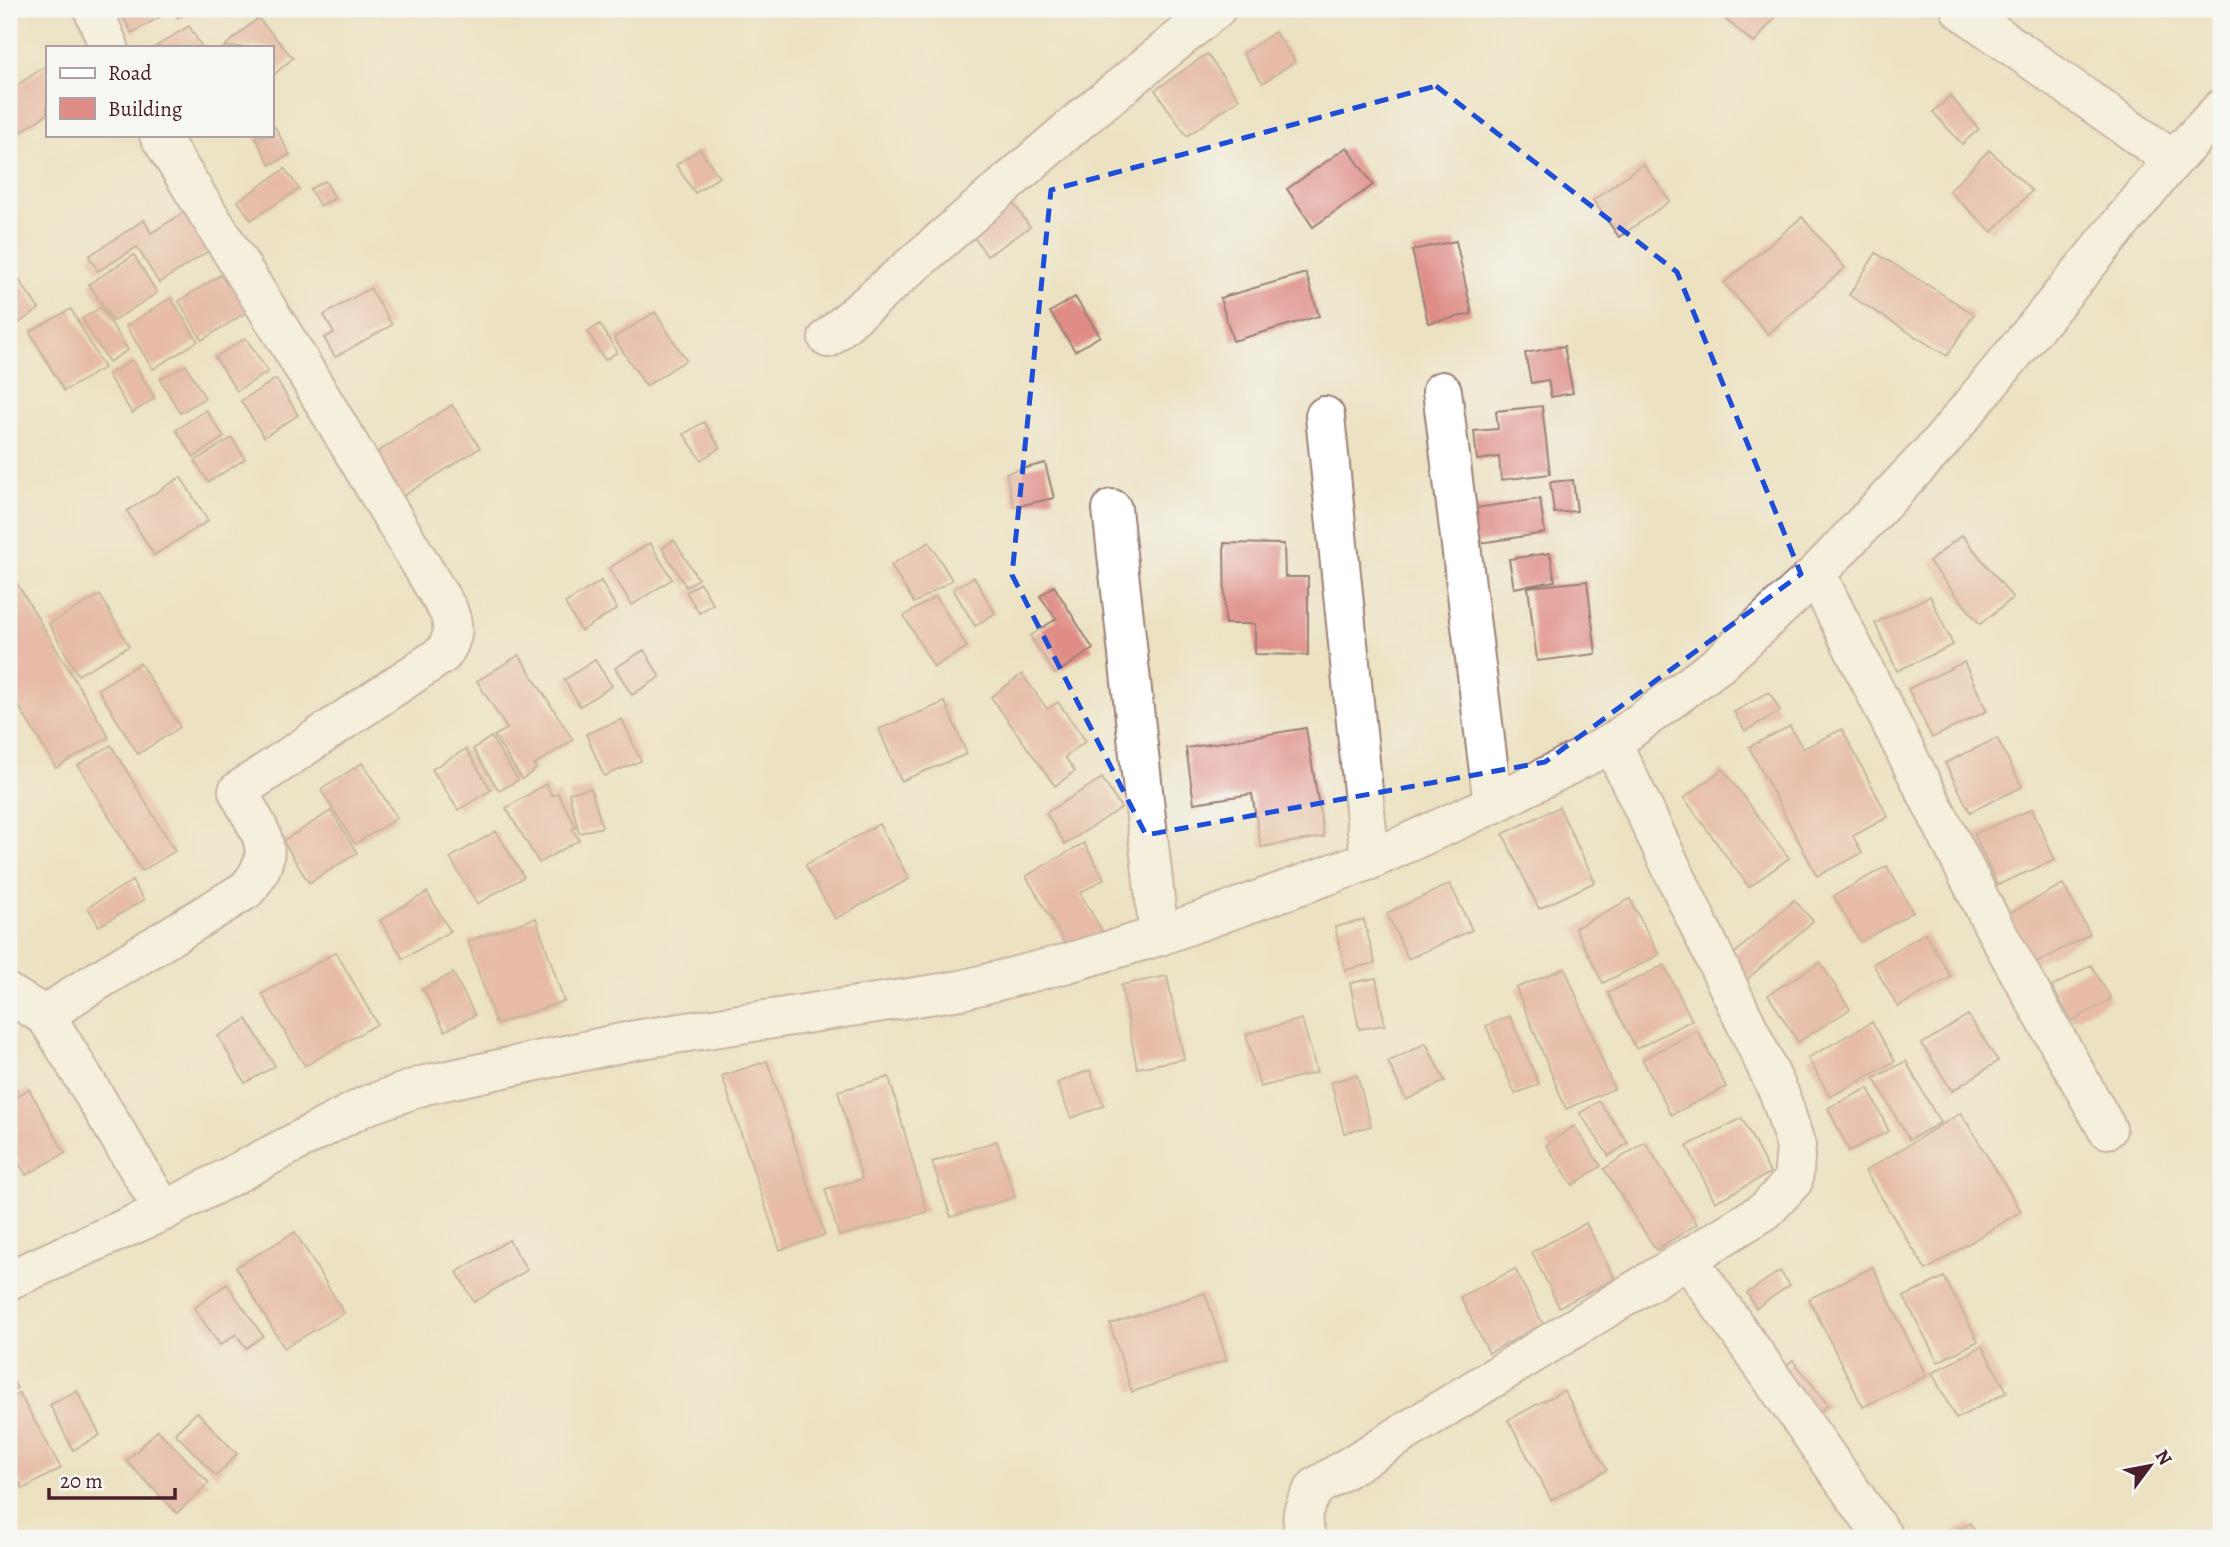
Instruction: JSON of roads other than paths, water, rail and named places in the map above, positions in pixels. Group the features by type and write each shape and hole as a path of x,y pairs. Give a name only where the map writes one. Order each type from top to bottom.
{"street":[{"path":"93,9 108,46"},
{"path":"828,338 1079,121 1216,9"},
{"path":"1960,9 2173,160"},
{"path":"9,1280 164,1211 365,1106 425,1085 635,1040 961,990 1159,936 1370,860 1493,804 1612,743 1719,664 1816,574 1941,442 2173,160 2221,109"},
{"path":"45,1016 76,994 246,890 262,873 266,860 265,844 238,791 443,654 453,639 453,623 448,610 291,347 160,136"},
{"path":"1442,391 1493,804"},
{"path":"1325,416 1370,860"},
{"path":"1112,509 1159,936"},
{"path":"1816,574 1995,929 2107,1129"},
{"path":"1307,1538 1300,1523 1303,1505 1316,1487 1766,1210 1793,1181 1796,1146 1780,1095 1612,743"},
{"path":"9,994 45,1016 164,1211"},
{"path":"1688,1259 1884,1538"}]}
